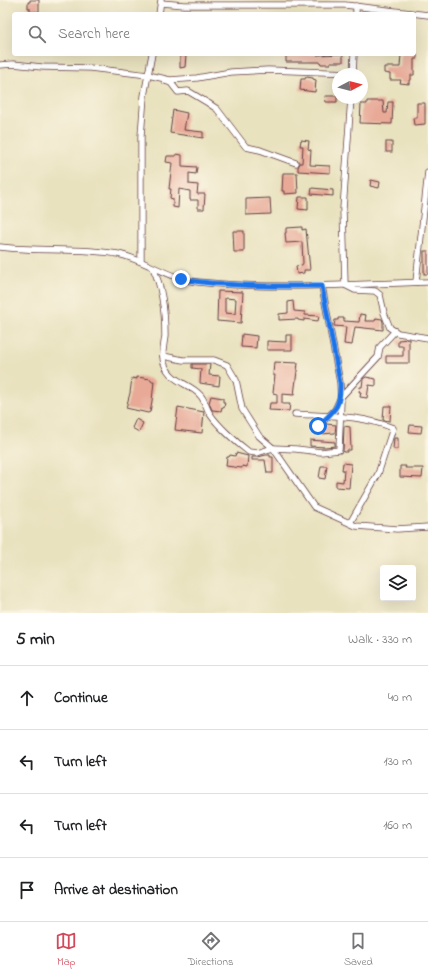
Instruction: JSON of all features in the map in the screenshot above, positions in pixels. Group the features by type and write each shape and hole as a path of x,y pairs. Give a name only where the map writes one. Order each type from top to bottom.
{"street":[{"path":"159,12 161,2 190,5 300,4 356,6 404,12"},
{"path":"356,6 356,12"},
{"path":"416,14 428,15"},
{"path":"141,261 141,136 144,96 152,56"},
{"path":"353,68 354,56"},
{"path":"0,65 13,64 42,67 90,68 148,75 170,80 197,78 231,72 268,70 332,72"},
{"path":"148,75 171,83 178,92 188,91 217,109 246,147 296,163"},
{"path":"345,285 343,209 351,104"},
{"path":"416,282 425,222 428,172"},
{"path":"0,247 15,249 97,252 119,255 141,261 153,268 181,279 195,282 259,286 322,286 428,282"},
{"path":"153,268 159,280 162,294 165,336 163,356 164,364 178,381 189,386 201,395 209,414 249,452 257,452 273,448 321,452 339,450 341,397 340,383 322,286"},
{"path":"345,285 355,290 375,291 380,295 384,313 390,328 398,334 428,338"},
{"path":"318,426 335,410 341,397 378,357 380,347 395,331"},
{"path":"163,356 183,360 214,360 227,365 236,380 242,409 259,436 273,448 314,508 356,526 397,530 428,527"},
{"path":"295,414 340,417 381,423 393,428 378,474 350,523"}],"building":[{"path":"30,0 39,0 39,12 30,12 28,2 30,2"},
{"path":"417,54 417,59 414,59 414,75 411,75 409,84 400,83 401,80 390,80 390,74 384,73 384,67 400,67 401,56 416,56"},
{"path":"180,56 186,56 185,67 180,68"},
{"path":"286,56 343,56 343,62 330,62 330,64 321,64 320,62 286,62"},
{"path":"306,77 316,80 315,92 300,90 301,79 305,79"},
{"path":"325,96 332,96 332,102 326,102"},
{"path":"368,101 383,101 384,113 387,113 388,102 393,102 392,124 360,123 361,104 368,104"},
{"path":"417,103 425,103 425,124 414,125 413,118 417,118"},
{"path":"173,110 187,113 184,130 203,132 203,138 170,133"},
{"path":"301,140 309,141 308,149 311,150 310,165 330,166 330,173 298,171 300,163 302,163 303,146 300,146"},
{"path":"386,142 392,142 392,152 386,152"},
{"path":"176,154 182,155 182,166 197,167 196,174 189,173 189,184 198,185 197,194 205,194 204,209 198,209 198,200 190,200 190,191 179,189 178,208 173,207 173,199 170,198 171,189 169,189 172,163 166,162 167,156 176,156"},
{"path":"283,173 297,173 298,193 284,194 284,191 282,191"},
{"path":"371,180 380,182 379,188 370,186"},
{"path":"312,188 333,190 333,196 311,194"},
{"path":"299,197 308,197 308,210 298,209"},
{"path":"270,198 271,214 246,215 246,199"},
{"path":"302,227 302,230 306,229 310,270 304,270 304,273 297,274 296,266 302,265 303,263 302,242 286,243 285,233 286,228"},
{"path":"233,231 244,231 244,252 234,252"},
{"path":"424,251 428,251 428,274 424,274"},
{"path":"218,291 243,292 241,323 217,321","holes":["225,298 236,299 235,314 225,313"]},
{"path":"293,301 294,311 305,312 305,315 319,316 318,321 304,319 304,321 298,319 279,320 279,314 288,313 288,302"},
{"path":"360,314 366,315 365,321 375,321 376,318 382,319 383,330 355,327 352,345 344,344 346,327 334,326 335,320 338,320 338,318 344,318 344,321 359,322"},
{"path":"242,334 257,336 256,348 241,347"},
{"path":"286,335 292,335 292,350 267,350 267,341 286,342"},
{"path":"409,339 409,363 386,363 386,356 403,356 403,346 398,346 398,340"},
{"path":"274,362 298,363 294,395 282,394 282,404 290,404 289,411 269,410 270,403 277,403 277,394 273,393 275,375 273,375"},
{"path":"192,364 210,364 209,375 220,376 219,386 200,383 201,369 192,368"},
{"path":"137,377 151,379 151,381 154,381 150,412 148,413 126,408 132,378 137,379"},
{"path":"366,377 376,379 376,386 369,385 367,398 360,397 361,392 359,392 360,387 362,387 363,379"},
{"path":"211,396 223,398 223,402 225,402 224,408 222,407 221,411 212,410 209,403"},
{"path":"384,406 391,406 390,421 383,420"},
{"path":"178,407 204,412 202,433 175,430"},
{"path":"136,419 143,423 139,432 132,428"},
{"path":"326,424 336,425 335,433 321,434 322,428"},
{"path":"410,425 422,426 421,433 409,432"},
{"path":"344,426 350,427 351,450 347,450 347,452 343,452"},
{"path":"394,438 398,438 398,449 393,449"},
{"path":"310,440 335,442 335,446 310,446"},
{"path":"236,453 248,456 247,467 242,466 242,468 226,466 227,457 230,455 235,456"},
{"path":"266,455 273,457 273,473 267,473 265,460 252,460 252,457"},
{"path":"343,463 351,464 349,488 336,487 336,481 343,482"},
{"path":"321,466 327,466 325,479 319,478"},
{"path":"400,466 406,466 405,468 423,468 422,478 400,477"}],"route":[{"path":"181,279 215,284 322,286 340,383 341,397 335,410 318,426"}]}
